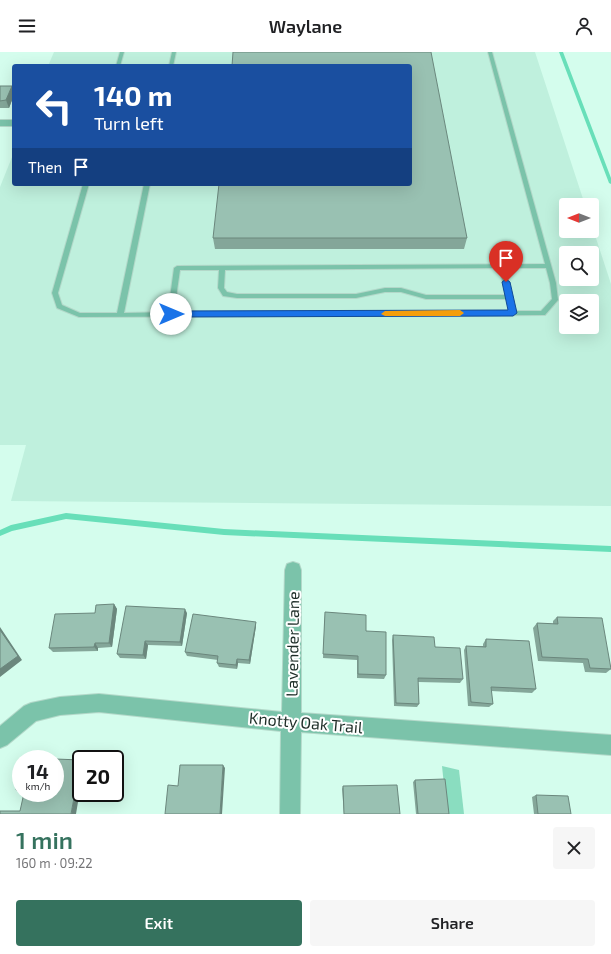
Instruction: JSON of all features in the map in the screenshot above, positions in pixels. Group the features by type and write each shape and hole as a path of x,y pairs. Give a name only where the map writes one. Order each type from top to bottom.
{"street":[{"path":"0,124 12,124"},
{"name":"Lavender Lane","path":"290,814 293,570"},
{"name":"Knotty Oak Trail","path":"4,734 31,713 60,706 99,703 291,722 611,745"}],"lane":[{"path":"119,64 122,52"},
{"path":"171,64 174,52"},
{"path":"85,186 55,293 59,306 79,315 543,313 554,300 553,283 490,52"},
{"path":"120,315 147,186"},
{"path":"171,314 177,268 549,266"},
{"path":"502,267 513,313"},
{"path":"222,268 220,288 225,294 237,296 356,296 385,290 401,290 426,297 509,297"}],"shaded area":[{"path":"54,52 535,52 583,198 559,198 559,238 596,238 599,246 559,246 559,286 599,286 599,247 611,284 611,506 11,501 26,445 0,445 0,187 12,157 12,186 412,186 412,64 49,64"},
{"path":"442,766 459,770 464,814 447,814"}],"building":[{"path":"233,52 431,52 467,238 213,238 219,186 412,186 412,64 232,64"},
{"path":"0,86 12,86 6,100 0,101"},
{"path":"114,604 109,643 95,643 94,647 49,648 55,614 95,613 96,605"},
{"path":"126,606 185,609 180,642 145,641 143,655 117,654"},
{"path":"325,612 366,615 366,631 386,632 386,675 358,674 358,656 323,654"},
{"path":"193,614 256,622 249,660 237,659 236,665 217,663 218,656 185,652"},
{"path":"557,617 602,618 611,669 590,668 588,659 542,657 537,623 558,624"},
{"path":"0,630 18,656 0,669"},
{"path":"393,635 434,637 435,647 460,648 463,679 418,678 419,704 396,703"},
{"path":"486,639 529,641 536,689 491,687 493,704 471,702 466,646 486,647"},
{"path":"64,759 72,760 72,802 73,802 71,814 0,814 0,811 20,811 22,802 64,802"},
{"path":"180,765 223,765 220,814 165,814 168,785 178,786"},
{"path":"445,779 449,814 418,814 415,780"},
{"path":"397,785 400,814 344,814 343,786"},
{"path":"536,795 568,796 571,814 538,814"}],"waterway":[{"path":"561,52 611,183"},
{"path":"0,533 11,528 66,516 224,532 611,549"}],"slow traffic":[{"path":"385,314 460,313"}],"route":[{"path":"171,314 513,313 506,282"}]}
